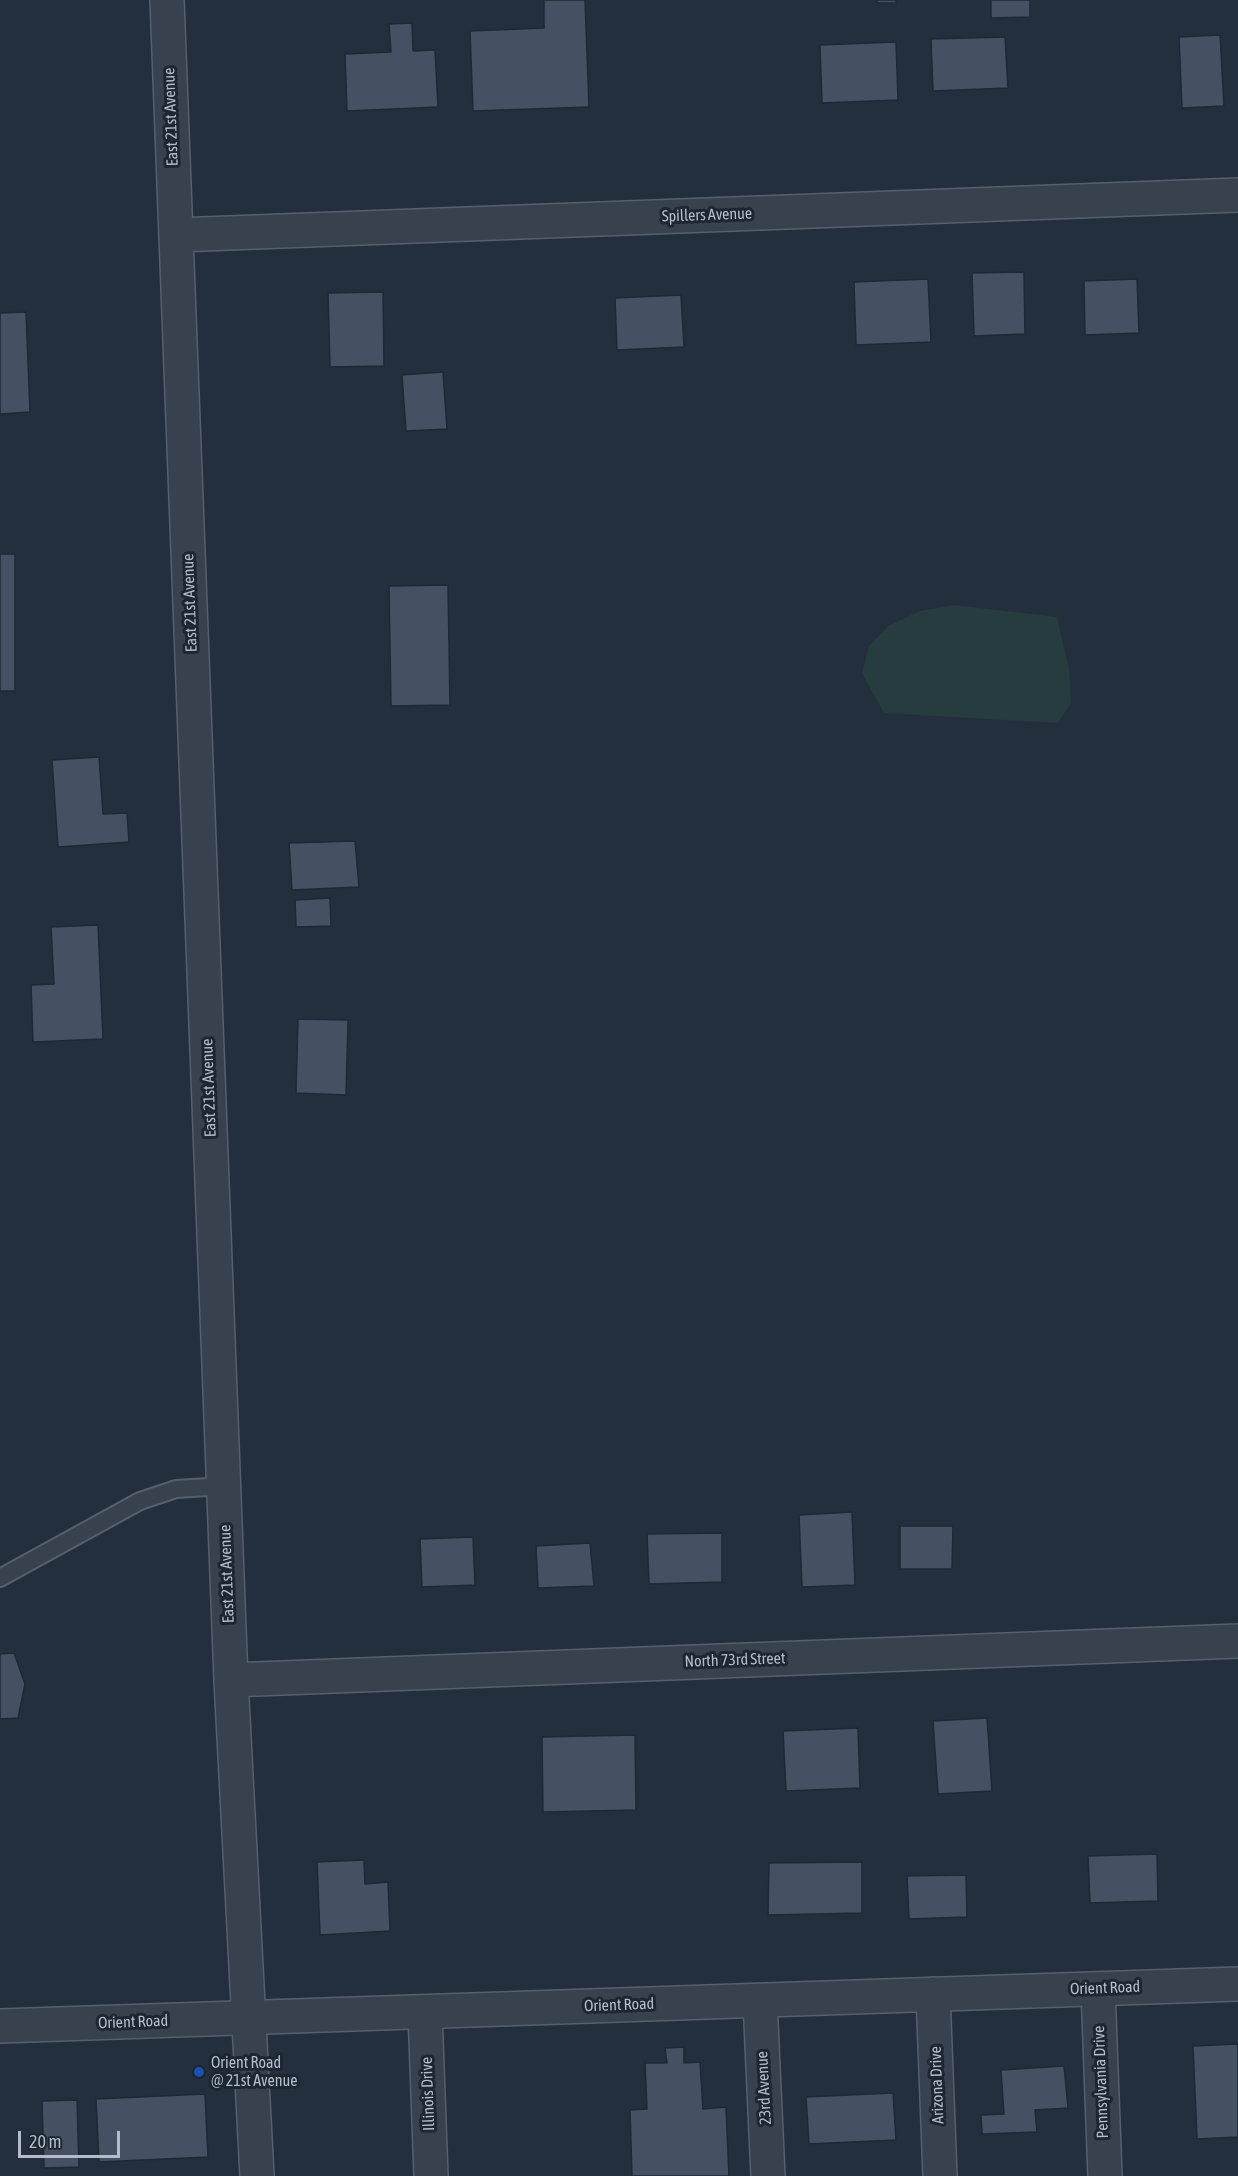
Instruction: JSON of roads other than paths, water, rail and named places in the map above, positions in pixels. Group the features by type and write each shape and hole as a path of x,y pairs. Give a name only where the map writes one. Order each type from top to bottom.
{"street":[{"name":"East 21st Avenue","path":"166,0 231,1680 257,2176"},
{"name":"Spillers Avenue","path":"176,235 1238,195"},
{"name":"North 73rd Street","path":"231,1680 1238,1641"},
{"name":"Orient Road","path":"0,2026 1238,1984"},
{"name":"Pennsylvania Drive","path":"1098,1989 1105,2176"},
{"name":"Arizona Drive","path":"933,1995 940,2176"},
{"name":"23rd Avenue","path":"760,2001 768,2176"},
{"name":"Illinois Drive","path":"424,2012 431,2176"}],"lane":[{"path":"0,1578 140,1501 176,1489 224,1486"}],"place":[{"name":"Orient Road @ 21st Avenue","path":"199,2072"}]}
